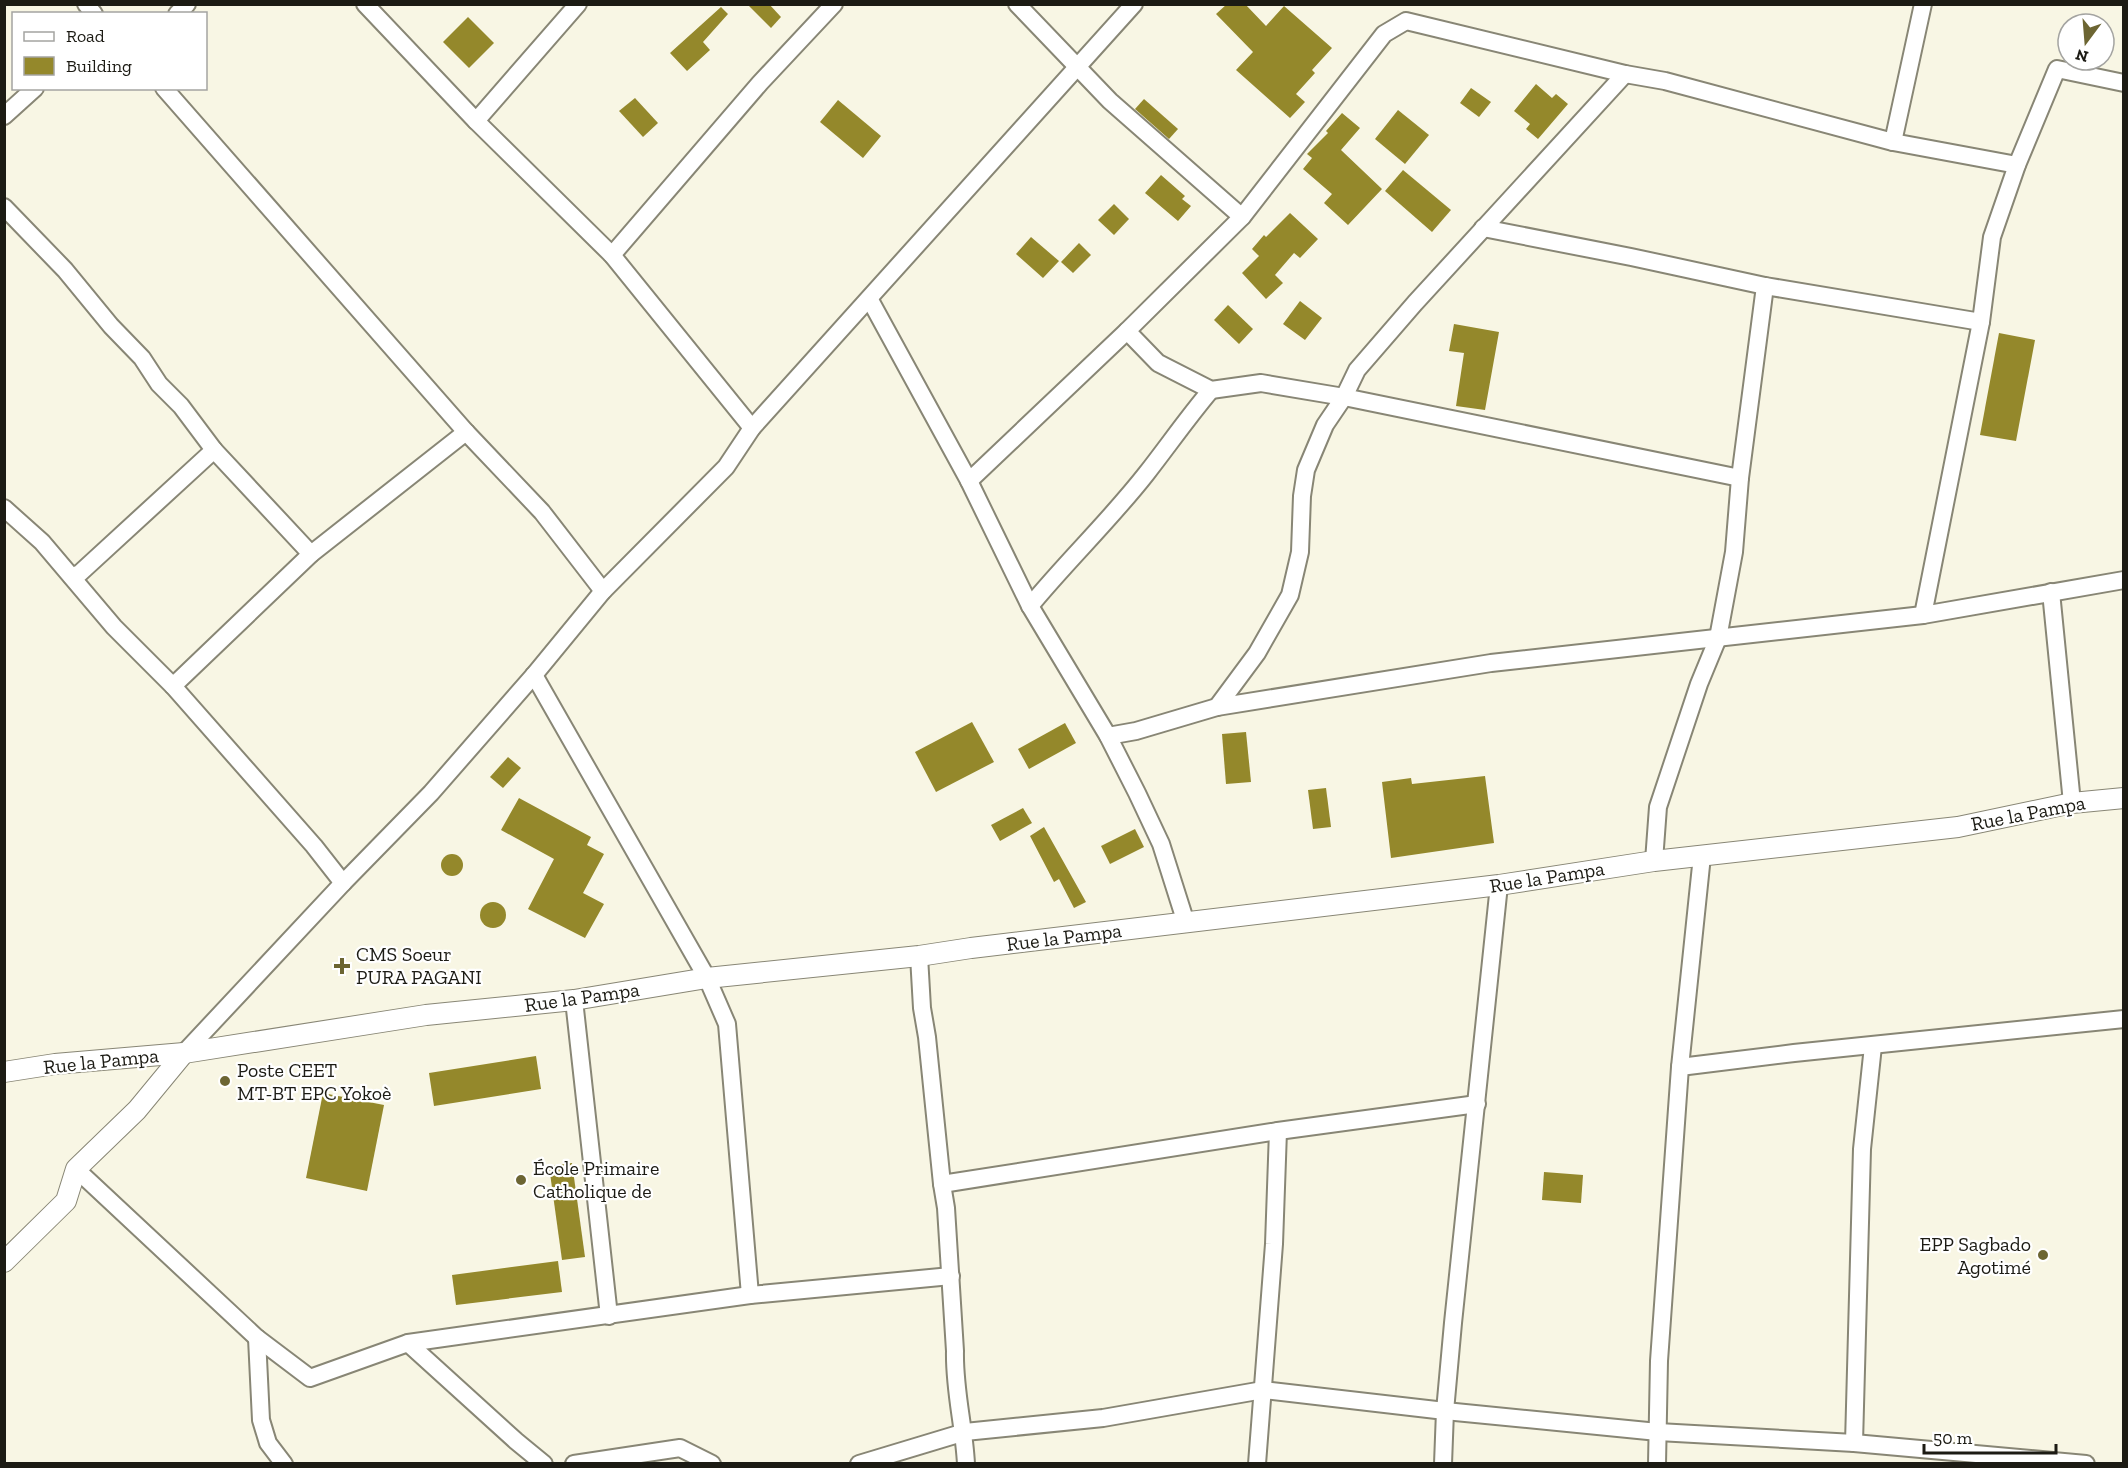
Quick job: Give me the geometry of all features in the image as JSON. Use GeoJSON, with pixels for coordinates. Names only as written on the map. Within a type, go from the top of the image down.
{"type":"FeatureCollection","features":[{"type":"Feature","properties":{"kind":"street"},"geometry":{"type":"LineString","coordinates":[[365,4],[477,122],[612,255],[752,428]]}},
{"type":"Feature","properties":{"kind":"street"},"geometry":{"type":"LineString","coordinates":[[477,122],[578,4]]}},
{"type":"Feature","properties":{"kind":"street"},"geometry":{"type":"LineString","coordinates":[[612,255],[760,83],[834,4]]}},
{"type":"Feature","properties":{"kind":"street"},"geometry":{"type":"LineString","coordinates":[[1017,4],[1110,101],[1242,217]]}},
{"type":"Feature","properties":{"kind":"street"},"geometry":{"type":"LineString","coordinates":[[4,1262],[66,1201],[76,1169],[137,1110],[184,1053],[343,883],[431,793],[534,675],[603,591],[726,467],[752,428],[870,300],[1134,4]]}},
{"type":"Feature","properties":{"kind":"street"},"geometry":{"type":"LineString","coordinates":[[1893,142],[1923,4]]}},
{"type":"Feature","properties":{"kind":"street"},"geometry":{"type":"LineString","coordinates":[[969,481],[1127,331],[1242,217],[1384,34],[1406,21],[1625,74],[1665,81],[1893,142],[2017,165]]}},
{"type":"Feature","properties":{"kind":"street"},"geometry":{"type":"LineString","coordinates":[[1923,615],[1981,322],[1992,237],[2017,165],[2057,69],[2124,83]]}},
{"type":"Feature","properties":{"kind":"street"},"geometry":{"type":"LineString","coordinates":[[1217,707],[1257,653],[1290,595],[1300,552],[1302,496],[1306,470],[1325,424],[1344,397],[1357,370],[1625,74]]}},
{"type":"Feature","properties":{"kind":"street"},"geometry":{"type":"LineString","coordinates":[[4,116],[32,90]]}},
{"type":"Feature","properties":{"kind":"street"},"geometry":{"type":"LineString","coordinates":[[166,90],[466,432],[542,512],[603,591]]}},
{"type":"Feature","properties":{"kind":"street"},"geometry":{"type":"LineString","coordinates":[[4,207],[65,270],[111,326],[142,358],[159,384],[181,406],[214,450],[311,554]]}},
{"type":"Feature","properties":{"kind":"street"},"geometry":{"type":"LineString","coordinates":[[1484,228],[1631,256],[1765,286],[1981,322]]}},
{"type":"Feature","properties":{"kind":"street"},"geometry":{"type":"LineString","coordinates":[[1654,861],[1658,807],[1699,684],[1718,638],[1734,552],[1740,478],[1765,286]]}},
{"type":"Feature","properties":{"kind":"street"},"geometry":{"type":"LineString","coordinates":[[870,300],[969,481],[1030,606],[1108,736],[1161,844],[1186,923]]}},
{"type":"Feature","properties":{"kind":"street"},"geometry":{"type":"LineString","coordinates":[[1127,331],[1158,363],[1211,390],[1261,384],[1344,397],[1740,478]]}},
{"type":"Feature","properties":{"kind":"street"},"geometry":{"type":"LineString","coordinates":[[1030,606],[1086,545],[1145,475],[1211,390]]}},
{"type":"Feature","properties":{"kind":"street"},"geometry":{"type":"LineString","coordinates":[[173,686],[311,554],[466,432]]}},
{"type":"Feature","properties":{"kind":"street"},"geometry":{"type":"LineString","coordinates":[[72,577],[80,573],[214,450]]}},
{"type":"Feature","properties":{"kind":"street"},"geometry":{"type":"LineString","coordinates":[[4,508],[42,542],[114,627],[173,686],[314,846],[343,883]]}},
{"type":"Feature","properties":{"kind":"street"},"geometry":{"type":"LineString","coordinates":[[1108,736],[1217,707],[1491,663],[1923,615],[2124,580]]}},
{"type":"Feature","properties":{"kind":"street"},"geometry":{"type":"LineString","coordinates":[[2051,592],[2072,803]]}},
{"type":"Feature","properties":{"kind":"street"},"geometry":{"type":"LineString","coordinates":[[534,675],[707,978],[727,1024],[750,1295]]}},
{"type":"Feature","properties":{"kind":"street","name":"Rue la Pampa"},"geometry":{"type":"LineString","coordinates":[[4,1072],[184,1053],[426,1015],[574,1000],[707,978],[919,956],[1499,885],[1654,861],[1958,827],[2072,803],[2124,798]]}},
{"type":"Feature","properties":{"kind":"street"},"geometry":{"type":"LineString","coordinates":[[1657,1464],[1659,1361],[1680,1067],[1702,856]]}},
{"type":"Feature","properties":{"kind":"street"},"geometry":{"type":"LineString","coordinates":[[1443,1464],[1445,1411],[1499,885]]}},
{"type":"Feature","properties":{"kind":"street"},"geometry":{"type":"LineString","coordinates":[[919,956],[918,978],[946,1208],[956,1351],[954,1374],[964,1432],[966,1464]]}},
{"type":"Feature","properties":{"kind":"street"},"geometry":{"type":"LineString","coordinates":[[574,1000],[609,1316]]}},
{"type":"Feature","properties":{"kind":"street"},"geometry":{"type":"LineString","coordinates":[[1680,1067],[2124,1019]]}},
{"type":"Feature","properties":{"kind":"street"},"geometry":{"type":"LineString","coordinates":[[1854,1443],[1862,1149],[1873,1046]]}},
{"type":"Feature","properties":{"kind":"street"},"geometry":{"type":"LineString","coordinates":[[942,1184],[1278,1131],[1477,1104]]}},
{"type":"Feature","properties":{"kind":"street"},"geometry":{"type":"LineString","coordinates":[[1257,1464],[1276,1212],[1278,1131]]}},
{"type":"Feature","properties":{"kind":"street"},"geometry":{"type":"LineString","coordinates":[[76,1169],[257,1338],[310,1378],[408,1343],[750,1295],[951,1276]]}},
{"type":"Feature","properties":{"kind":"street"},"geometry":{"type":"LineString","coordinates":[[257,1338],[261,1420],[268,1443],[284,1464]]}},
{"type":"Feature","properties":{"kind":"street"},"geometry":{"type":"LineString","coordinates":[[408,1343],[544,1464]]}},
{"type":"Feature","properties":{"kind":"street"},"geometry":{"type":"LineString","coordinates":[[859,1464],[964,1432],[1103,1418],[1263,1390],[1658,1432],[1854,1443],[2086,1464]]}},
{"type":"Feature","properties":{"kind":"street"},"geometry":{"type":"LineString","coordinates":[[574,1464],[680,1448],[712,1464]]}},
{"type":"Feature","properties":{"kind":"building"},"geometry":{"type":"Polygon","coordinates":[[[747,4],[769,4],[781,17],[771,28],[747,4]]]}},
{"type":"Feature","properties":{"kind":"building"},"geometry":{"type":"Polygon","coordinates":[[[1227,4],[1245,4],[1266,26],[1284,6],[1332,48],[1312,70],[1315,73],[1296,94],[1305,102],[1290,118],[1236,70],[1253,52],[1216,14],[1227,4]]]}},
{"type":"Feature","properties":{"kind":"building"},"geometry":{"type":"Polygon","coordinates":[[[721,7],[728,14],[703,42],[710,50],[687,71],[670,53],[721,7]]]}},
{"type":"Feature","properties":{"kind":"building"},"geometry":{"type":"Polygon","coordinates":[[[468,17],[494,43],[469,68],[443,42],[468,17]]]}},
{"type":"Feature","properties":{"kind":"building"},"geometry":{"type":"Polygon","coordinates":[[[1536,84],[1552,98],[1556,94],[1568,104],[1538,139],[1526,129],[1530,124],[1514,111],[1536,84]]]}},
{"type":"Feature","properties":{"kind":"building"},"geometry":{"type":"Polygon","coordinates":[[[1471,88],[1491,102],[1479,117],[1460,103],[1471,88]]]}},
{"type":"Feature","properties":{"kind":"building"},"geometry":{"type":"Polygon","coordinates":[[[635,98],[658,123],[643,137],[619,111],[635,98]]]}},
{"type":"Feature","properties":{"kind":"building"},"geometry":{"type":"Polygon","coordinates":[[[1144,99],[1178,129],[1169,139],[1135,109],[1144,99]]]}},
{"type":"Feature","properties":{"kind":"building"},"geometry":{"type":"Polygon","coordinates":[[[838,100],[881,136],[863,158],[820,122],[838,100]]]}},
{"type":"Feature","properties":{"kind":"building"},"geometry":{"type":"Polygon","coordinates":[[[1398,110],[1429,135],[1405,164],[1375,139],[1398,110]]]}},
{"type":"Feature","properties":{"kind":"building"},"geometry":{"type":"Polygon","coordinates":[[[1342,113],[1360,128],[1341,150],[1382,189],[1348,225],[1324,203],[1332,194],[1303,169],[1312,158],[1307,154],[1328,133],[1326,131],[1342,113]]]}},
{"type":"Feature","properties":{"kind":"building"},"geometry":{"type":"Polygon","coordinates":[[[1403,170],[1451,210],[1432,232],[1385,191],[1403,170]]]}},
{"type":"Feature","properties":{"kind":"building"},"geometry":{"type":"Polygon","coordinates":[[[1161,175],[1185,196],[1182,199],[1191,206],[1178,221],[1145,193],[1161,175]]]}},
{"type":"Feature","properties":{"kind":"building"},"geometry":{"type":"Polygon","coordinates":[[[1114,204],[1129,219],[1114,235],[1098,220],[1114,204]]]}},
{"type":"Feature","properties":{"kind":"building"},"geometry":{"type":"Polygon","coordinates":[[[1290,213],[1318,239],[1300,258],[1294,253],[1275,275],[1283,283],[1266,299],[1242,273],[1259,256],[1252,249],[1264,235],[1266,237],[1290,213]]]}},
{"type":"Feature","properties":{"kind":"building"},"geometry":{"type":"Polygon","coordinates":[[[1031,237],[1059,261],[1043,278],[1016,254],[1031,237]]]}},
{"type":"Feature","properties":{"kind":"building"},"geometry":{"type":"Polygon","coordinates":[[[1079,243],[1091,255],[1073,273],[1061,262],[1079,243]]]}},
{"type":"Feature","properties":{"kind":"building"},"geometry":{"type":"Polygon","coordinates":[[[1300,301],[1322,318],[1305,340],[1283,324],[1300,301]]]}},
{"type":"Feature","properties":{"kind":"building"},"geometry":{"type":"Polygon","coordinates":[[[1228,305],[1253,329],[1239,344],[1214,320],[1228,305]]]}},
{"type":"Feature","properties":{"kind":"building"},"geometry":{"type":"Polygon","coordinates":[[[1454,324],[1499,332],[1485,410],[1456,406],[1464,353],[1449,351],[1454,324]]]}},
{"type":"Feature","properties":{"kind":"building"},"geometry":{"type":"Polygon","coordinates":[[[1999,333],[2035,340],[2016,441],[1980,435],[1999,333]]]}},
{"type":"Feature","properties":{"kind":"building"},"geometry":{"type":"Polygon","coordinates":[[[972,722],[994,762],[936,792],[915,752],[972,722]]]}},
{"type":"Feature","properties":{"kind":"building"},"geometry":{"type":"Polygon","coordinates":[[[1065,723],[1076,743],[1029,769],[1018,749],[1065,723]]]}},
{"type":"Feature","properties":{"kind":"building"},"geometry":{"type":"Polygon","coordinates":[[[1246,732],[1251,782],[1226,784],[1222,734],[1246,732]]]}},
{"type":"Feature","properties":{"kind":"building"},"geometry":{"type":"Polygon","coordinates":[[[508,757],[521,768],[503,788],[490,777],[508,757]]]}},
{"type":"Feature","properties":{"kind":"building"},"geometry":{"type":"Polygon","coordinates":[[[1485,776],[1494,843],[1391,858],[1382,782],[1411,778],[1412,784],[1485,776]]]}},
{"type":"Feature","properties":{"kind":"building"},"geometry":{"type":"Polygon","coordinates":[[[1326,788],[1331,827],[1313,829],[1308,790],[1326,788]]]}},
{"type":"Feature","properties":{"kind":"building"},"geometry":{"type":"Polygon","coordinates":[[[519,798],[591,837],[587,845],[604,854],[583,893],[604,904],[585,938],[528,909],[554,859],[501,830],[519,798]]]}},
{"type":"Feature","properties":{"kind":"building"},"geometry":{"type":"Polygon","coordinates":[[[1023,808],[1032,823],[1000,841],[991,825],[1023,808]]]}},
{"type":"Feature","properties":{"kind":"building"},"geometry":{"type":"Polygon","coordinates":[[[1044,827],[1086,902],[1074,908],[1059,879],[1054,882],[1030,836],[1044,827]]]}},
{"type":"Feature","properties":{"kind":"building"},"geometry":{"type":"Polygon","coordinates":[[[1135,829],[1144,847],[1110,864],[1101,846],[1135,829]]]}},
{"type":"Feature","properties":{"kind":"building"},"geometry":{"type":"Polygon","coordinates":[[[452,854],[462,861],[463,865],[456,875],[452,876],[442,869],[441,865],[448,855],[452,854]]]}},
{"type":"Feature","properties":{"kind":"building"},"geometry":{"type":"Polygon","coordinates":[[[493,902],[502,906],[506,915],[502,924],[493,928],[484,924],[480,915],[484,906],[493,902]]]}},
{"type":"Feature","properties":{"kind":"building"},"geometry":{"type":"Polygon","coordinates":[[[536,1056],[541,1089],[434,1106],[429,1073],[536,1056]]]}},
{"type":"Feature","properties":{"kind":"building"},"geometry":{"type":"Polygon","coordinates":[[[323,1093],[384,1105],[367,1191],[306,1178],[323,1093]]]}},
{"type":"Feature","properties":{"kind":"building"},"geometry":{"type":"Polygon","coordinates":[[[572,1163],[585,1257],[562,1260],[549,1166],[572,1163]]]}},
{"type":"Feature","properties":{"kind":"building"},"geometry":{"type":"Polygon","coordinates":[[[1544,1172],[1583,1175],[1581,1203],[1542,1200],[1544,1172]]]}},
{"type":"Feature","properties":{"kind":"building"},"geometry":{"type":"Polygon","coordinates":[[[558,1261],[562,1292],[456,1305],[452,1275],[558,1261]]]}},
{"type":"Feature","properties":{"kind":"place","name":"CMS Soeur PURA PAGANI"},"geometry":{"type":"Point","coordinates":[342,966]}},
{"type":"Feature","properties":{"kind":"place","name":"Poste CEET MT-BT EPC Yokoè"},"geometry":{"type":"Point","coordinates":[225,1081]}},
{"type":"Feature","properties":{"kind":"place","name":"École Primaire Catholique de"},"geometry":{"type":"Point","coordinates":[521,1180]}},
{"type":"Feature","properties":{"kind":"place","name":"EPP Sagbado Agotimé"},"geometry":{"type":"Point","coordinates":[2043,1255]}}]}
